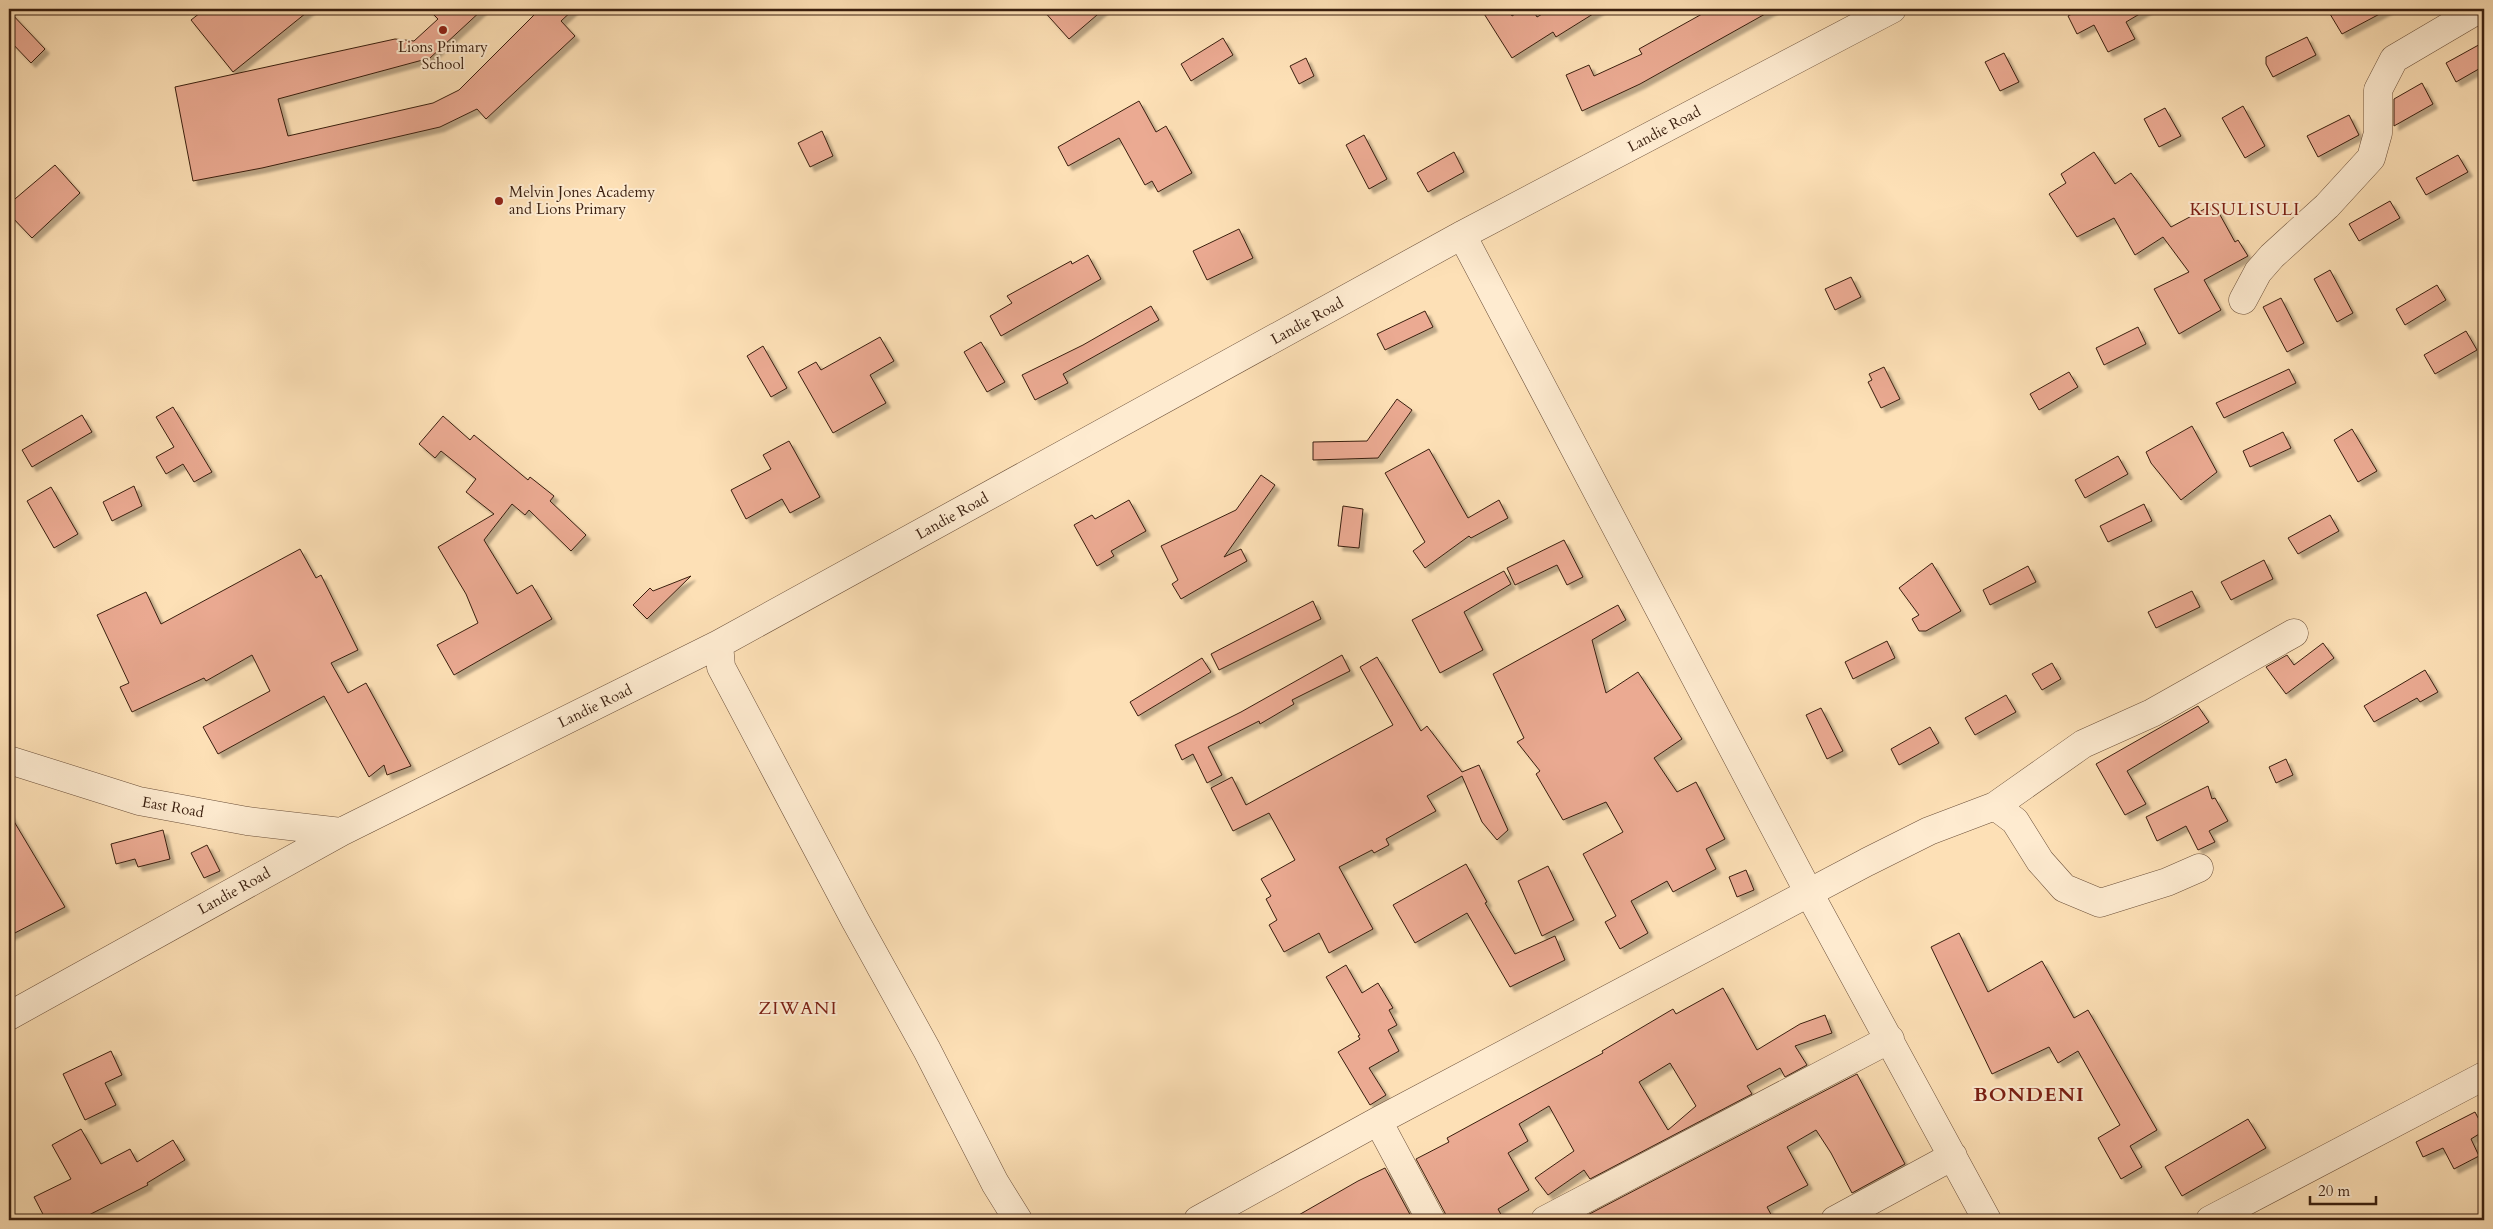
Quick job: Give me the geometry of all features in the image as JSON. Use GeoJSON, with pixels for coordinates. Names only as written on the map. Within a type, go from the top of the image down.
{"type":"FeatureCollection","features":[{"type":"Feature","properties":{"kind":"street","name":"Landie Road"},"geometry":{"type":"LineString","coordinates":[[9,1016],[341,832],[719,644],[1462,235],[1892,9]]}},
{"type":"Feature","properties":{"kind":"street"},"geometry":{"type":"LineString","coordinates":[[2244,300],[2258,272],[2272,256],[2327,206],[2371,158],[2378,133],[2378,90],[2394,59],[2479,9]]}},
{"type":"Feature","properties":{"kind":"street"},"geometry":{"type":"LineString","coordinates":[[1462,235],[1809,893],[1988,1220]]}},
{"type":"Feature","properties":{"kind":"street"},"geometry":{"type":"LineString","coordinates":[[1198,1220],[1378,1121],[1809,893],[1929,832],[1995,806],[2083,744],[2152,713],[2294,633]]}},
{"type":"Feature","properties":{"kind":"street"},"geometry":{"type":"LineString","coordinates":[[719,644],[721,666],[855,920],[927,1050],[995,1183],[1018,1220]]}},
{"type":"Feature","properties":{"kind":"street","name":"East Road"},"geometry":{"type":"LineString","coordinates":[[9,760],[139,802],[247,820],[341,832]]}},
{"type":"Feature","properties":{"kind":"street"},"geometry":{"type":"LineString","coordinates":[[1995,806],[2015,821],[2040,861],[2064,888],[2100,903],[2167,882],[2199,868]]}},
{"type":"Feature","properties":{"kind":"street"},"geometry":{"type":"LineString","coordinates":[[1545,1220],[1890,1039]]}},
{"type":"Feature","properties":{"kind":"street"},"geometry":{"type":"LineString","coordinates":[[2210,1220],[2484,1076]]}},
{"type":"Feature","properties":{"kind":"street"},"geometry":{"type":"LineString","coordinates":[[1378,1121],[1431,1220]]}},
{"type":"Feature","properties":{"kind":"street"},"geometry":{"type":"LineString","coordinates":[[1835,1220],[1953,1156]]}},
{"type":"Feature","properties":{"kind":"building"},"geometry":{"type":"Polygon","coordinates":[[[205,9],[311,9],[233,72],[191,20],[205,9]]]}},
{"type":"Feature","properties":{"kind":"building"},"geometry":{"type":"Polygon","coordinates":[[[428,9],[483,9],[430,58],[278,99],[288,136],[433,103],[459,90],[540,9],[574,9],[561,21],[575,36],[486,119],[477,109],[440,127],[262,168],[193,181],[175,87],[395,39],[414,41],[438,19],[428,9]]]}},
{"type":"Feature","properties":{"kind":"building"},"geometry":{"type":"Polygon","coordinates":[[[1042,9],[1104,9],[1069,39],[1042,9]]]}},
{"type":"Feature","properties":{"kind":"building"},"geometry":{"type":"Polygon","coordinates":[[[1481,9],[1508,9],[1512,16],[1523,9],[1532,9],[1537,17],[1551,9],[1601,9],[1556,37],[1553,32],[1512,58],[1481,9]]]}},
{"type":"Feature","properties":{"kind":"building"},"geometry":{"type":"Polygon","coordinates":[[[1711,9],[1774,9],[1640,84],[1582,111],[1566,75],[1589,65],[1594,76],[1642,54],[1639,49],[1711,9]]]}},
{"type":"Feature","properties":{"kind":"building"},"geometry":{"type":"Polygon","coordinates":[[[2081,9],[2148,9],[2126,22],[2135,39],[2108,52],[2094,25],[2077,34],[2068,16],[2081,9]]]}},
{"type":"Feature","properties":{"kind":"building"},"geometry":{"type":"Polygon","coordinates":[[[2327,9],[2389,9],[2342,34],[2327,9]]]}},
{"type":"Feature","properties":{"kind":"building"},"geometry":{"type":"Polygon","coordinates":[[[9,11],[45,49],[31,63],[9,40],[9,11]]]}},
{"type":"Feature","properties":{"kind":"building"},"geometry":{"type":"Polygon","coordinates":[[[2307,37],[2316,55],[2273,77],[2266,64],[2266,57],[2307,37]]]}},
{"type":"Feature","properties":{"kind":"building"},"geometry":{"type":"Polygon","coordinates":[[[1223,38],[1233,55],[1191,81],[1181,64],[1223,38]]]}},
{"type":"Feature","properties":{"kind":"building"},"geometry":{"type":"Polygon","coordinates":[[[2484,42],[2484,66],[2456,82],[2446,63],[2484,42]]]}},
{"type":"Feature","properties":{"kind":"building"},"geometry":{"type":"Polygon","coordinates":[[[2004,53],[2019,82],[2000,91],[1985,62],[2004,53]]]}},
{"type":"Feature","properties":{"kind":"building"},"geometry":{"type":"Polygon","coordinates":[[[1306,58],[1314,76],[1299,84],[1290,66],[1306,58]]]}},
{"type":"Feature","properties":{"kind":"building"},"geometry":{"type":"Polygon","coordinates":[[[2422,83],[2433,104],[2394,126],[2394,99],[2422,83]]]}},
{"type":"Feature","properties":{"kind":"building"},"geometry":{"type":"Polygon","coordinates":[[[1139,101],[1156,132],[1166,126],[1192,173],[1158,192],[1152,181],[1145,185],[1119,138],[1068,166],[1058,147],[1139,101]]]}},
{"type":"Feature","properties":{"kind":"building"},"geometry":{"type":"Polygon","coordinates":[[[2243,106],[2265,146],[2245,158],[2222,118],[2243,106]]]}},
{"type":"Feature","properties":{"kind":"building"},"geometry":{"type":"Polygon","coordinates":[[[2165,108],[2181,136],[2159,147],[2144,119],[2165,108]]]}},
{"type":"Feature","properties":{"kind":"building"},"geometry":{"type":"Polygon","coordinates":[[[2349,115],[2359,135],[2318,157],[2307,136],[2349,115]]]}},
{"type":"Feature","properties":{"kind":"building"},"geometry":{"type":"Polygon","coordinates":[[[822,131],[833,156],[810,167],[798,143],[822,131]]]}},
{"type":"Feature","properties":{"kind":"building"},"geometry":{"type":"Polygon","coordinates":[[[1364,135],[1387,179],[1369,189],[1346,145],[1364,135]]]}},
{"type":"Feature","properties":{"kind":"building"},"geometry":{"type":"Polygon","coordinates":[[[1454,152],[1464,172],[1428,192],[1417,173],[1454,152]]]}},
{"type":"Feature","properties":{"kind":"building"},"geometry":{"type":"Polygon","coordinates":[[[2094,152],[2115,184],[2131,173],[2171,227],[2214,204],[2235,242],[2238,240],[2248,256],[2204,280],[2221,310],[2179,334],[2154,289],[2189,272],[2163,237],[2135,255],[2114,218],[2077,237],[2049,194],[2066,183],[2061,174],[2094,152]]]}},
{"type":"Feature","properties":{"kind":"building"},"geometry":{"type":"Polygon","coordinates":[[[2458,155],[2468,172],[2426,195],[2416,178],[2458,155]]]}},
{"type":"Feature","properties":{"kind":"building"},"geometry":{"type":"Polygon","coordinates":[[[55,165],[80,193],[32,238],[9,214],[9,204],[55,165]]]}},
{"type":"Feature","properties":{"kind":"building"},"geometry":{"type":"Polygon","coordinates":[[[2390,201],[2400,218],[2359,241],[2349,224],[2390,201]]]}},
{"type":"Feature","properties":{"kind":"building"},"geometry":{"type":"Polygon","coordinates":[[[1239,229],[1253,258],[1207,280],[1193,251],[1239,229]]]}},
{"type":"Feature","properties":{"kind":"building"},"geometry":{"type":"Polygon","coordinates":[[[1088,255],[1101,279],[1001,336],[990,316],[1012,303],[1007,296],[1071,261],[1072,264],[1088,255]]]}},
{"type":"Feature","properties":{"kind":"building"},"geometry":{"type":"Polygon","coordinates":[[[2330,270],[2353,313],[2337,322],[2314,279],[2330,270]]]}},
{"type":"Feature","properties":{"kind":"building"},"geometry":{"type":"Polygon","coordinates":[[[1851,277],[1861,297],[1835,310],[1825,289],[1851,277]]]}},
{"type":"Feature","properties":{"kind":"building"},"geometry":{"type":"Polygon","coordinates":[[[2437,285],[2446,300],[2405,325],[2396,309],[2437,285]]]}},
{"type":"Feature","properties":{"kind":"building"},"geometry":{"type":"Polygon","coordinates":[[[2281,298],[2304,343],[2287,352],[2263,307],[2281,298]]]}},
{"type":"Feature","properties":{"kind":"building"},"geometry":{"type":"Polygon","coordinates":[[[1151,306],[1159,320],[1063,374],[1068,383],[1035,400],[1022,375],[1083,345],[1151,306]]]}},
{"type":"Feature","properties":{"kind":"building"},"geometry":{"type":"Polygon","coordinates":[[[1425,311],[1433,327],[1385,350],[1377,334],[1425,311]]]}},
{"type":"Feature","properties":{"kind":"building"},"geometry":{"type":"Polygon","coordinates":[[[2138,327],[2146,344],[2104,365],[2096,348],[2138,327]]]}},
{"type":"Feature","properties":{"kind":"building"},"geometry":{"type":"Polygon","coordinates":[[[2466,331],[2477,350],[2435,374],[2424,355],[2466,331]]]}},
{"type":"Feature","properties":{"kind":"building"},"geometry":{"type":"Polygon","coordinates":[[[880,337],[894,361],[870,375],[886,403],[833,433],[798,372],[816,362],[821,370],[880,337]]]}},
{"type":"Feature","properties":{"kind":"building"},"geometry":{"type":"Polygon","coordinates":[[[981,342],[1005,382],[987,392],[964,352],[981,342]]]}},
{"type":"Feature","properties":{"kind":"building"},"geometry":{"type":"Polygon","coordinates":[[[763,346],[787,388],[771,397],[747,356],[763,346]]]}},
{"type":"Feature","properties":{"kind":"building"},"geometry":{"type":"Polygon","coordinates":[[[1884,367],[1900,399],[1881,408],[1868,382],[1872,380],[1869,374],[1884,367]]]}},
{"type":"Feature","properties":{"kind":"building"},"geometry":{"type":"Polygon","coordinates":[[[2289,369],[2296,383],[2224,418],[2216,403],[2289,369]]]}},
{"type":"Feature","properties":{"kind":"building"},"geometry":{"type":"Polygon","coordinates":[[[2069,372],[2078,387],[2039,410],[2030,394],[2069,372]]]}},
{"type":"Feature","properties":{"kind":"building"},"geometry":{"type":"Polygon","coordinates":[[[1397,399],[1412,410],[1378,458],[1313,460],[1313,442],[1367,441],[1397,399]]]}},
{"type":"Feature","properties":{"kind":"building"},"geometry":{"type":"Polygon","coordinates":[[[173,407],[212,472],[194,482],[183,464],[166,474],[156,457],[174,447],[156,417],[173,407]]]}},
{"type":"Feature","properties":{"kind":"building"},"geometry":{"type":"Polygon","coordinates":[[[82,415],[92,432],[32,467],[22,450],[82,415]]]}},
{"type":"Feature","properties":{"kind":"building"},"geometry":{"type":"Polygon","coordinates":[[[443,416],[470,440],[474,435],[528,480],[530,477],[554,496],[550,501],[586,535],[571,551],[529,510],[525,515],[512,504],[484,540],[517,594],[532,585],[552,619],[454,675],[437,645],[478,623],[466,594],[438,547],[494,514],[466,492],[476,479],[441,451],[435,458],[419,444],[443,416]]]}},
{"type":"Feature","properties":{"kind":"building"},"geometry":{"type":"Polygon","coordinates":[[[2192,426],[2217,472],[2181,500],[2151,463],[2146,452],[2192,426]]]}},
{"type":"Feature","properties":{"kind":"building"},"geometry":{"type":"Polygon","coordinates":[[[2352,429],[2377,471],[2358,482],[2334,440],[2352,429]]]}},
{"type":"Feature","properties":{"kind":"building"},"geometry":{"type":"Polygon","coordinates":[[[2283,432],[2291,448],[2250,467],[2243,451],[2283,432]]]}},
{"type":"Feature","properties":{"kind":"building"},"geometry":{"type":"Polygon","coordinates":[[[789,441],[820,497],[790,513],[782,499],[746,519],[731,490],[771,469],[763,455],[789,441]]]}},
{"type":"Feature","properties":{"kind":"building"},"geometry":{"type":"Polygon","coordinates":[[[1429,449],[1468,518],[1499,500],[1508,518],[1471,538],[1469,536],[1425,568],[1413,551],[1425,542],[1385,473],[1429,449]]]}},
{"type":"Feature","properties":{"kind":"building"},"geometry":{"type":"Polygon","coordinates":[[[2118,456],[2128,474],[2085,498],[2075,480],[2118,456]]]}},
{"type":"Feature","properties":{"kind":"building"},"geometry":{"type":"Polygon","coordinates":[[[1261,475],[1275,485],[1224,557],[1241,549],[1247,561],[1181,599],[1172,584],[1178,580],[1161,546],[1236,510],[1261,475]]]}},
{"type":"Feature","properties":{"kind":"building"},"geometry":{"type":"Polygon","coordinates":[[[134,486],[142,506],[112,521],[103,502],[134,486]]]}},
{"type":"Feature","properties":{"kind":"building"},"geometry":{"type":"Polygon","coordinates":[[[51,487],[78,534],[54,548],[27,501],[51,487]]]}},
{"type":"Feature","properties":{"kind":"building"},"geometry":{"type":"Polygon","coordinates":[[[1129,500],[1146,531],[1111,551],[1114,556],[1097,566],[1074,525],[1092,515],[1095,519],[1129,500]]]}},
{"type":"Feature","properties":{"kind":"building"},"geometry":{"type":"Polygon","coordinates":[[[2144,504],[2152,521],[2108,542],[2100,526],[2144,504]]]}},
{"type":"Feature","properties":{"kind":"building"},"geometry":{"type":"Polygon","coordinates":[[[1343,506],[1363,509],[1359,548],[1338,546],[1343,506]]]}},
{"type":"Feature","properties":{"kind":"building"},"geometry":{"type":"Polygon","coordinates":[[[2330,515],[2339,531],[2298,554],[2288,538],[2330,515]]]}},
{"type":"Feature","properties":{"kind":"building"},"geometry":{"type":"Polygon","coordinates":[[[1564,540],[1583,577],[1567,585],[1557,565],[1515,585],[1507,568],[1564,540]]]}},
{"type":"Feature","properties":{"kind":"building"},"geometry":{"type":"Polygon","coordinates":[[[300,549],[316,578],[321,575],[358,650],[331,663],[348,693],[366,683],[411,766],[387,775],[384,765],[369,777],[324,696],[218,754],[203,727],[270,691],[252,655],[206,681],[204,678],[132,712],[120,687],[129,683],[97,615],[146,592],[161,624],[300,549]]]}},
{"type":"Feature","properties":{"kind":"building"},"geometry":{"type":"Polygon","coordinates":[[[2264,560],[2273,579],[2231,600],[2221,582],[2264,560]]]}},
{"type":"Feature","properties":{"kind":"building"},"geometry":{"type":"Polygon","coordinates":[[[1932,563],[1961,611],[1926,631],[1919,631],[1912,619],[1919,615],[1899,588],[1932,563]]]}},
{"type":"Feature","properties":{"kind":"building"},"geometry":{"type":"Polygon","coordinates":[[[2028,566],[2036,582],[1990,605],[1983,590],[2028,566]]]}},
{"type":"Feature","properties":{"kind":"building"},"geometry":{"type":"Polygon","coordinates":[[[1504,571],[1511,584],[1464,612],[1483,650],[1440,673],[1412,620],[1504,571]]]}},
{"type":"Feature","properties":{"kind":"building"},"geometry":{"type":"Polygon","coordinates":[[[691,576],[647,619],[633,605],[650,588],[653,591],[691,576]]]}},
{"type":"Feature","properties":{"kind":"building"},"geometry":{"type":"Polygon","coordinates":[[[2192,591],[2200,607],[2156,628],[2148,612],[2192,591]]]}},
{"type":"Feature","properties":{"kind":"building"},"geometry":{"type":"Polygon","coordinates":[[[1313,601],[1321,619],[1219,670],[1211,654],[1313,601]]]}},
{"type":"Feature","properties":{"kind":"building"},"geometry":{"type":"Polygon","coordinates":[[[1618,605],[1626,620],[1592,640],[1606,693],[1638,672],[1682,739],[1654,758],[1677,792],[1696,782],[1725,839],[1706,849],[1716,869],[1673,892],[1667,881],[1631,901],[1648,933],[1620,949],[1605,922],[1616,916],[1583,854],[1623,832],[1606,802],[1563,820],[1536,774],[1540,771],[1517,742],[1524,738],[1493,674],[1618,605]]]}},
{"type":"Feature","properties":{"kind":"building"},"geometry":{"type":"Polygon","coordinates":[[[1887,641],[1895,658],[1853,679],[1845,662],[1887,641]]]}},
{"type":"Feature","properties":{"kind":"building"},"geometry":{"type":"Polygon","coordinates":[[[2323,643],[2334,658],[2286,694],[2266,667],[2287,655],[2294,665],[2323,643]]]}},
{"type":"Feature","properties":{"kind":"building"},"geometry":{"type":"Polygon","coordinates":[[[1342,655],[1350,671],[1292,700],[1294,704],[1260,724],[1259,721],[1208,747],[1222,775],[1207,783],[1193,754],[1182,760],[1175,745],[1241,712],[1342,655]]]}},
{"type":"Feature","properties":{"kind":"building"},"geometry":{"type":"Polygon","coordinates":[[[1377,657],[1421,731],[1427,726],[1462,772],[1479,765],[1508,830],[1497,840],[1482,822],[1462,776],[1427,796],[1436,811],[1386,839],[1389,845],[1374,853],[1372,850],[1339,867],[1373,929],[1329,953],[1319,933],[1284,952],[1269,925],[1277,920],[1266,899],[1271,896],[1261,879],[1295,860],[1269,813],[1233,831],[1211,788],[1232,777],[1246,805],[1393,725],[1360,667],[1377,657]]]}},
{"type":"Feature","properties":{"kind":"building"},"geometry":{"type":"Polygon","coordinates":[[[1202,658],[1211,672],[1138,716],[1130,702],[1202,658]]]}},
{"type":"Feature","properties":{"kind":"building"},"geometry":{"type":"Polygon","coordinates":[[[2052,663],[2061,679],[2042,690],[2032,674],[2052,663]]]}},
{"type":"Feature","properties":{"kind":"building"},"geometry":{"type":"Polygon","coordinates":[[[2425,670],[2438,692],[2420,702],[2417,698],[2374,722],[2364,706],[2425,670]]]}},
{"type":"Feature","properties":{"kind":"building"},"geometry":{"type":"Polygon","coordinates":[[[2006,695],[2016,712],[1975,735],[1965,718],[2006,695]]]}},
{"type":"Feature","properties":{"kind":"building"},"geometry":{"type":"Polygon","coordinates":[[[2198,706],[2209,722],[2127,771],[2146,804],[2125,815],[2096,764],[2198,706]]]}},
{"type":"Feature","properties":{"kind":"building"},"geometry":{"type":"Polygon","coordinates":[[[1821,708],[1843,751],[1827,759],[1806,715],[1821,708]]]}},
{"type":"Feature","properties":{"kind":"building"},"geometry":{"type":"Polygon","coordinates":[[[1930,727],[1939,743],[1899,765],[1891,749],[1930,727]]]}},
{"type":"Feature","properties":{"kind":"building"},"geometry":{"type":"Polygon","coordinates":[[[2286,759],[2293,775],[2276,783],[2269,767],[2286,759]]]}},
{"type":"Feature","properties":{"kind":"building"},"geometry":{"type":"Polygon","coordinates":[[[2208,786],[2212,799],[2215,798],[2228,821],[2209,831],[2215,842],[2198,850],[2186,826],[2157,841],[2146,817],[2208,786]]]}},
{"type":"Feature","properties":{"kind":"building"},"geometry":{"type":"Polygon","coordinates":[[[9,813],[65,907],[9,936],[9,813]]]}},
{"type":"Feature","properties":{"kind":"building"},"geometry":{"type":"Polygon","coordinates":[[[163,830],[170,859],[138,867],[135,859],[116,864],[111,844],[163,830]]]}},
{"type":"Feature","properties":{"kind":"building"},"geometry":{"type":"Polygon","coordinates":[[[207,845],[220,871],[204,878],[191,853],[207,845]]]}},
{"type":"Feature","properties":{"kind":"building"},"geometry":{"type":"Polygon","coordinates":[[[1466,864],[1487,902],[1485,903],[1515,954],[1555,936],[1565,960],[1510,987],[1467,913],[1415,943],[1393,905],[1466,864]]]}},
{"type":"Feature","properties":{"kind":"building"},"geometry":{"type":"Polygon","coordinates":[[[1548,866],[1574,920],[1542,936],[1518,881],[1548,866]]]}},
{"type":"Feature","properties":{"kind":"building"},"geometry":{"type":"Polygon","coordinates":[[[1746,870],[1754,890],[1737,897],[1729,877],[1746,870]]]}},
{"type":"Feature","properties":{"kind":"building"},"geometry":{"type":"Polygon","coordinates":[[[1959,933],[1988,992],[2042,961],[2074,1018],[2088,1010],[2157,1130],[2130,1146],[2142,1167],[2121,1179],[2098,1138],[2120,1125],[2078,1051],[2058,1063],[2049,1047],[1992,1074],[1931,947],[1959,933]]]}},
{"type":"Feature","properties":{"kind":"building"},"geometry":{"type":"Polygon","coordinates":[[[1346,965],[1362,993],[1378,983],[1393,1008],[1389,1010],[1397,1025],[1388,1030],[1399,1051],[1369,1068],[1386,1095],[1370,1105],[1338,1052],[1360,1039],[1358,1036],[1360,1035],[1326,977],[1346,965]]]}},
{"type":"Feature","properties":{"kind":"building"},"geometry":{"type":"Polygon","coordinates":[[[1723,988],[1757,1050],[1800,1024],[1825,1015],[1832,1033],[1795,1046],[1807,1065],[1785,1077],[1780,1068],[1747,1086],[1752,1094],[1590,1179],[1584,1170],[1548,1195],[1535,1178],[1574,1151],[1549,1106],[1519,1124],[1528,1141],[1508,1153],[1529,1190],[1498,1209],[1504,1220],[1447,1220],[1416,1159],[1449,1142],[1447,1138],[1603,1053],[1602,1051],[1673,1009],[1676,1014],[1723,988]],[[1670,1063],[1639,1082],[1668,1130],[1696,1106],[1670,1063]]]}},
{"type":"Feature","properties":{"kind":"building"},"geometry":{"type":"Polygon","coordinates":[[[111,1051],[122,1075],[105,1083],[116,1105],[85,1120],[63,1074],[111,1051]]]}},
{"type":"Feature","properties":{"kind":"building"},"geometry":{"type":"Polygon","coordinates":[[[1857,1074],[1905,1164],[1852,1193],[1831,1153],[1816,1130],[1787,1147],[1808,1185],[1767,1207],[1774,1220],[1578,1220],[1857,1074]]]}},
{"type":"Feature","properties":{"kind":"building"},"geometry":{"type":"Polygon","coordinates":[[[2475,1112],[2484,1129],[2484,1131],[2471,1139],[2479,1156],[2454,1169],[2443,1148],[2423,1157],[2416,1142],[2475,1112]]]}},
{"type":"Feature","properties":{"kind":"building"},"geometry":{"type":"Polygon","coordinates":[[[2248,1119],[2266,1148],[2182,1196],[2165,1167],[2248,1119]]]}},
{"type":"Feature","properties":{"kind":"building"},"geometry":{"type":"Polygon","coordinates":[[[81,1129],[101,1164],[130,1149],[137,1162],[173,1140],[185,1160],[147,1183],[148,1185],[79,1220],[46,1220],[34,1197],[71,1179],[52,1145],[81,1129]]]}},
{"type":"Feature","properties":{"kind":"building"},"geometry":{"type":"Polygon","coordinates":[[[1385,1168],[1413,1220],[1290,1220],[1358,1181],[1385,1168]]]}},
{"type":"Feature","properties":{"kind":"place","name":"Lions Primary School"},"geometry":{"type":"Point","coordinates":[443,30]}},
{"type":"Feature","properties":{"kind":"place","name":"Melvin Jones Academy and Lions Primary"},"geometry":{"type":"Point","coordinates":[499,201]}},
{"type":"Feature","properties":{"kind":"district","name":"KISULISULI"},"geometry":{"type":"Point","coordinates":[2245,209]}},
{"type":"Feature","properties":{"kind":"district","name":"ZIWANI"},"geometry":{"type":"Point","coordinates":[798,1008]}},
{"type":"Feature","properties":{"kind":"district","name":"BONDENI"},"geometry":{"type":"Point","coordinates":[2029,1094]}}]}
